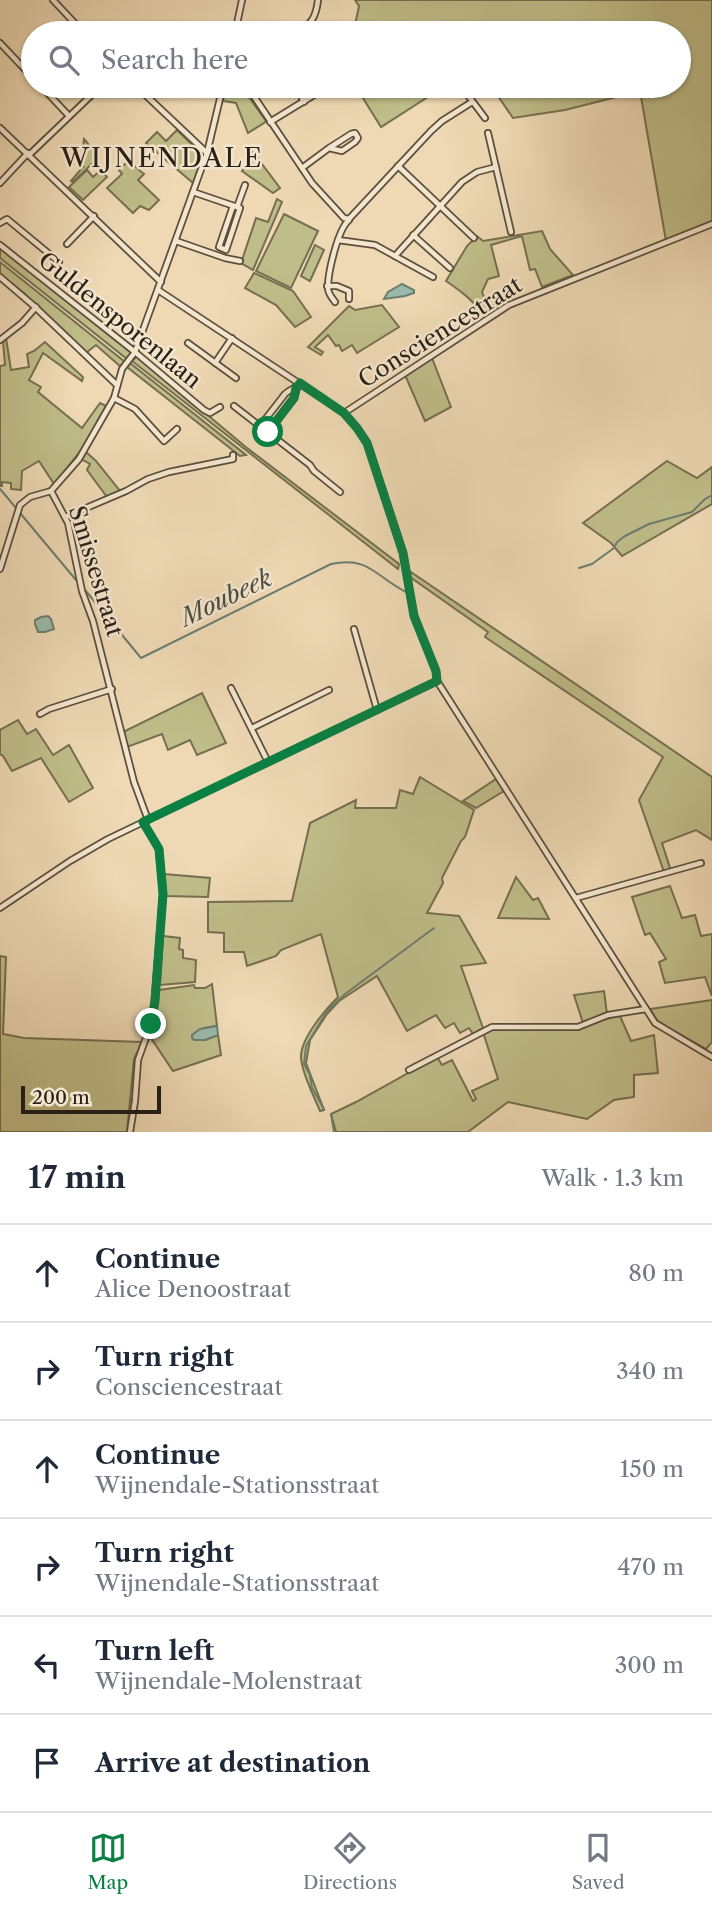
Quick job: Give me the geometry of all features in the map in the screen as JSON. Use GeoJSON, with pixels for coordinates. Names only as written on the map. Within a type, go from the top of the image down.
{"type":"FeatureCollection","features":[{"type":"Feature","properties":{"kind":"street"},"geometry":{"type":"LineString","coordinates":[[53,0],[73,21]]}},
{"type":"Feature","properties":{"kind":"street"},"geometry":{"type":"LineString","coordinates":[[238,21],[242,0]]}},
{"type":"Feature","properties":{"kind":"street"},"geometry":{"type":"LineString","coordinates":[[313,21],[318,0]]}},
{"type":"Feature","properties":{"kind":"street"},"geometry":{"type":"LineString","coordinates":[[0,43],[21,65]]}},
{"type":"Feature","properties":{"kind":"street"},"geometry":{"type":"LineString","coordinates":[[52,98],[69,116]]}},
{"type":"Feature","properties":{"kind":"street"},"geometry":{"type":"LineString","coordinates":[[0,183],[88,98]]}},
{"type":"Feature","properties":{"kind":"street"},"geometry":{"type":"LineString","coordinates":[[149,98],[207,153]]}},
{"type":"Feature","properties":{"kind":"street","name":"Smissestraat"},"geometry":{"type":"LineString","coordinates":[[130,1132],[138,1060],[154,1008],[163,894],[159,849],[145,821],[112,690],[82,591],[65,517],[51,491],[79,459],[114,398],[122,369],[135,353],[194,192],[220,98]]}},
{"type":"Feature","properties":{"kind":"street"},"geometry":{"type":"LineString","coordinates":[[255,98],[327,202],[347,219]]}},
{"type":"Feature","properties":{"kind":"street"},"geometry":{"type":"LineString","coordinates":[[302,98],[304,102]]}},
{"type":"Feature","properties":{"kind":"street"},"geometry":{"type":"LineString","coordinates":[[270,122],[310,98]]}},
{"type":"Feature","properties":{"kind":"street"},"geometry":{"type":"LineString","coordinates":[[469,98],[485,118]]}},
{"type":"Feature","properties":{"kind":"street"},"geometry":{"type":"LineString","coordinates":[[335,302],[327,286],[338,240],[347,219],[442,121],[472,102]]}},
{"type":"Feature","properties":{"kind":"street"},"geometry":{"type":"LineString","coordinates":[[0,128],[161,282]]}},
{"type":"Feature","properties":{"kind":"street"},"geometry":{"type":"LineString","coordinates":[[302,168],[329,148],[351,134],[355,133],[358,138],[342,151],[329,148]]}},
{"type":"Feature","properties":{"kind":"street"},"geometry":{"type":"LineString","coordinates":[[488,133],[511,232]]}},
{"type":"Feature","properties":{"kind":"street"},"geometry":{"type":"LineString","coordinates":[[398,166],[474,238]]}},
{"type":"Feature","properties":{"kind":"street"},"geometry":{"type":"LineString","coordinates":[[395,256],[469,177],[496,167]]}},
{"type":"Feature","properties":{"kind":"street"},"geometry":{"type":"LineString","coordinates":[[194,192],[235,206],[240,208],[226,250],[219,247],[235,206],[245,185]]}},
{"type":"Feature","properties":{"kind":"street"},"geometry":{"type":"LineString","coordinates":[[67,244],[94,216]]}},
{"type":"Feature","properties":{"kind":"street"},"geometry":{"type":"LineString","coordinates":[[0,223],[7,219],[59,262]]}},
{"type":"Feature","properties":{"kind":"street","name":"Consciencestraat"},"geometry":{"type":"LineString","coordinates":[[344,413],[509,304],[712,224]]}},
{"type":"Feature","properties":{"kind":"street"},"geometry":{"type":"LineString","coordinates":[[413,236],[450,268]]}},
{"type":"Feature","properties":{"kind":"street"},"geometry":{"type":"LineString","coordinates":[[338,240],[375,245],[433,277]]}},
{"type":"Feature","properties":{"kind":"street"},"geometry":{"type":"LineString","coordinates":[[176,241],[240,261]]}},
{"type":"Feature","properties":{"kind":"street","name":"Guldensporenlaan"},"geometry":{"type":"LineString","coordinates":[[0,245],[204,410],[210,413],[220,408]]}},
{"type":"Feature","properties":{"kind":"street"},"geometry":{"type":"LineString","coordinates":[[0,277],[36,307],[118,386]]}},
{"type":"Feature","properties":{"kind":"street"},"geometry":{"type":"LineString","coordinates":[[327,286],[344,288],[349,291],[349,299]]}},
{"type":"Feature","properties":{"kind":"street","name":"Consciencestraat"},"geometry":{"type":"LineString","coordinates":[[158,290],[232,338],[298,386],[344,413],[357,428],[367,443],[403,553],[414,616],[433,661],[437,681],[656,1023],[712,1057]]}},
{"type":"Feature","properties":{"kind":"street"},"geometry":{"type":"LineString","coordinates":[[0,340],[22,323],[36,307]]}},
{"type":"Feature","properties":{"kind":"street"},"geometry":{"type":"LineString","coordinates":[[215,363],[232,338]]}},
{"type":"Feature","properties":{"kind":"street"},"geometry":{"type":"LineString","coordinates":[[188,343],[236,378]]}},
{"type":"Feature","properties":{"kind":"street"},"geometry":{"type":"LineString","coordinates":[[260,426],[289,390],[298,386]]}},
{"type":"Feature","properties":{"kind":"street"},"geometry":{"type":"LineString","coordinates":[[268,432],[294,398],[298,386]]}},
{"type":"Feature","properties":{"kind":"street"},"geometry":{"type":"LineString","coordinates":[[114,398],[135,409],[164,441],[177,429]]}},
{"type":"Feature","properties":{"kind":"street"},"geometry":{"type":"LineString","coordinates":[[234,406],[340,492]]}},
{"type":"Feature","properties":{"kind":"street"},"geometry":{"type":"LineString","coordinates":[[65,517],[148,479],[181,468],[233,459],[233,455]]}},
{"type":"Feature","properties":{"kind":"street"},"geometry":{"type":"LineString","coordinates":[[0,569],[20,505],[30,497],[51,491]]}},
{"type":"Feature","properties":{"kind":"street"},"geometry":{"type":"LineString","coordinates":[[354,629],[377,710]]}},
{"type":"Feature","properties":{"kind":"street"},"geometry":{"type":"LineString","coordinates":[[0,907],[108,839],[437,681]]}},
{"type":"Feature","properties":{"kind":"street"},"geometry":{"type":"LineString","coordinates":[[231,688],[268,762]]}},
{"type":"Feature","properties":{"kind":"street"},"geometry":{"type":"LineString","coordinates":[[40,714],[112,690]]}},
{"type":"Feature","properties":{"kind":"street"},"geometry":{"type":"LineString","coordinates":[[252,727],[329,690]]}},
{"type":"Feature","properties":{"kind":"street"},"geometry":{"type":"LineString","coordinates":[[576,898],[701,863]]}},
{"type":"Feature","properties":{"kind":"street"},"geometry":{"type":"LineString","coordinates":[[409,1070],[492,1027],[578,1027],[608,1015],[646,1009]]}},
{"type":"Feature","properties":{"kind":"shaded area"},"geometry":{"type":"Polygon","coordinates":[[[355,0],[712,0],[712,222],[666,241],[641,98],[691,98],[691,21],[356,21],[359,6],[355,0]]]}},
{"type":"Feature","properties":{"kind":"shaded area"},"geometry":{"type":"Polygon","coordinates":[[[224,98],[250,98],[266,121],[248,133],[236,103],[223,101],[224,98]]]}},
{"type":"Feature","properties":{"kind":"shaded area"},"geometry":{"type":"Polygon","coordinates":[[[363,98],[426,98],[381,127],[363,98]]]}},
{"type":"Feature","properties":{"kind":"shaded area"},"geometry":{"type":"Polygon","coordinates":[[[499,98],[612,98],[565,110],[513,118],[499,98]]]}},
{"type":"Feature","properties":{"kind":"shaded area"},"geometry":{"type":"Polygon","coordinates":[[[177,130],[203,155],[193,183],[146,143],[157,132],[166,141],[177,130]]]}},
{"type":"Feature","properties":{"kind":"shaded area"},"geometry":{"type":"Polygon","coordinates":[[[84,139],[99,157],[73,182],[71,181],[83,167],[84,139]]]}},
{"type":"Feature","properties":{"kind":"shaded area"},"geometry":{"type":"Polygon","coordinates":[[[250,148],[280,188],[273,193],[242,171],[251,159],[250,148]]]}},
{"type":"Feature","properties":{"kind":"shaded area"},"geometry":{"type":"Polygon","coordinates":[[[128,161],[144,174],[138,180],[159,200],[149,210],[140,206],[133,213],[107,188],[122,174],[119,170],[128,161]]]}},
{"type":"Feature","properties":{"kind":"shaded area"},"geometry":{"type":"Polygon","coordinates":[[[87,170],[93,177],[101,170],[107,177],[83,200],[69,187],[87,170]]]}},
{"type":"Feature","properties":{"kind":"shaded area"},"geometry":{"type":"Polygon","coordinates":[[[277,199],[282,202],[253,270],[241,263],[256,218],[268,222],[277,199]]]}},
{"type":"Feature","properties":{"kind":"shaded area"},"geometry":{"type":"Polygon","coordinates":[[[284,214],[318,231],[291,288],[256,271],[284,214]]]}},
{"type":"Feature","properties":{"kind":"shaded area"},"geometry":{"type":"Polygon","coordinates":[[[542,231],[550,249],[573,275],[542,287],[535,269],[530,270],[522,236],[491,245],[499,276],[488,279],[482,292],[488,307],[495,304],[498,309],[486,317],[467,297],[446,281],[467,246],[477,236],[483,241],[542,231]]]}},
{"type":"Feature","properties":{"kind":"shaded area"},"geometry":{"type":"Polygon","coordinates":[[[315,245],[324,250],[310,281],[301,276],[315,245]]]}},
{"type":"Feature","properties":{"kind":"shaded area"},"geometry":{"type":"Polygon","coordinates":[[[0,247],[132,353],[127,359],[0,258],[0,247]]]}},
{"type":"Feature","properties":{"kind":"shaded area"},"geometry":{"type":"Polygon","coordinates":[[[0,262],[125,362],[121,367],[96,345],[86,353],[25,294],[0,274],[0,262]]]}},
{"type":"Feature","properties":{"kind":"shaded area"},"geometry":{"type":"Polygon","coordinates":[[[254,273],[293,291],[311,317],[295,327],[276,305],[245,288],[254,273]]]}},
{"type":"Feature","properties":{"kind":"shaded area"},"geometry":{"type":"Polygon","coordinates":[[[402,284],[414,290],[414,293],[384,299],[388,292],[402,284]]]}},
{"type":"Feature","properties":{"kind":"shaded area"},"geometry":{"type":"Polygon","coordinates":[[[382,305],[399,327],[357,353],[352,345],[342,351],[328,335],[315,347],[323,352],[321,355],[308,347],[349,306],[355,310],[382,305]]]}},
{"type":"Feature","properties":{"kind":"shaded area"},"geometry":{"type":"Polygon","coordinates":[[[6,338],[11,370],[29,367],[27,354],[45,342],[83,377],[82,381],[43,353],[29,380],[41,387],[38,392],[82,428],[100,403],[106,406],[82,449],[54,484],[39,461],[22,471],[21,490],[11,489],[11,483],[2,482],[0,486],[0,366],[5,365],[3,341],[6,338]]]}},
{"type":"Feature","properties":{"kind":"shaded area"},"geometry":{"type":"Polygon","coordinates":[[[137,356],[247,448],[399,564],[398,569],[132,361],[137,356]]]}},
{"type":"Feature","properties":{"kind":"shaded area"},"geometry":{"type":"Polygon","coordinates":[[[432,358],[451,407],[425,421],[405,375],[432,358]]]}},
{"type":"Feature","properties":{"kind":"shaded area"},"geometry":{"type":"Polygon","coordinates":[[[130,363],[246,455],[240,456],[127,367],[130,363]]]}},
{"type":"Feature","properties":{"kind":"shaded area"},"geometry":{"type":"Polygon","coordinates":[[[86,452],[120,491],[107,497],[87,470],[90,464],[81,459],[86,452]]]}},
{"type":"Feature","properties":{"kind":"shaded area"},"geometry":{"type":"Polygon","coordinates":[[[667,461],[697,478],[712,467],[712,504],[622,556],[611,543],[583,523],[667,461]]]}},
{"type":"Feature","properties":{"kind":"shaded area"},"geometry":{"type":"Polygon","coordinates":[[[411,572],[712,777],[712,840],[696,830],[662,843],[671,871],[664,872],[639,800],[663,757],[485,637],[488,632],[410,577],[411,572]]]}},
{"type":"Feature","properties":{"kind":"shaded area"},"geometry":{"type":"Polygon","coordinates":[[[48,616],[54,629],[38,632],[35,620],[48,616]]]}},
{"type":"Feature","properties":{"kind":"shaded area"},"geometry":{"type":"Polygon","coordinates":[[[202,693],[226,743],[197,755],[190,740],[168,750],[162,734],[127,747],[123,732],[202,693]]]}},
{"type":"Feature","properties":{"kind":"shaded area"},"geometry":{"type":"Polygon","coordinates":[[[18,720],[27,734],[36,729],[53,755],[69,745],[93,788],[69,802],[41,758],[12,771],[0,754],[0,730],[18,720]]]}},
{"type":"Feature","properties":{"kind":"shaded area"},"geometry":{"type":"Polygon","coordinates":[[[420,777],[474,810],[465,837],[442,878],[443,883],[427,913],[459,916],[486,963],[461,966],[483,1028],[473,1034],[469,1028],[460,1033],[454,1023],[445,1028],[436,1015],[407,1031],[377,976],[339,1001],[310,1040],[306,1063],[324,1110],[320,1111],[301,1058],[309,1034],[338,997],[321,934],[281,950],[276,956],[247,966],[244,952],[224,952],[224,933],[208,932],[208,902],[292,901],[310,823],[356,800],[355,808],[396,808],[400,790],[413,794],[420,777]]]}},
{"type":"Feature","properties":{"kind":"shaded area"},"geometry":{"type":"Polygon","coordinates":[[[496,779],[504,791],[476,808],[463,801],[496,779]]]}},
{"type":"Feature","properties":{"kind":"shaded area"},"geometry":{"type":"Polygon","coordinates":[[[164,874],[210,878],[208,897],[165,896],[164,874]]]}},
{"type":"Feature","properties":{"kind":"shaded area"},"geometry":{"type":"Polygon","coordinates":[[[516,877],[533,900],[538,898],[549,919],[498,918],[516,877]]]}},
{"type":"Feature","properties":{"kind":"shaded area"},"geometry":{"type":"Polygon","coordinates":[[[670,886],[682,918],[695,915],[701,936],[712,934],[712,996],[705,977],[665,983],[659,962],[666,959],[650,933],[645,935],[632,897],[670,886]]]}},
{"type":"Feature","properties":{"kind":"shaded area"},"geometry":{"type":"Polygon","coordinates":[[[163,936],[180,938],[179,949],[183,950],[183,958],[196,960],[195,982],[160,985],[163,936]]]}},
{"type":"Feature","properties":{"kind":"shaded area"},"geometry":{"type":"Polygon","coordinates":[[[0,956],[6,957],[3,1034],[24,1038],[142,1042],[134,1059],[127,1132],[0,1132],[0,956]]]}},
{"type":"Feature","properties":{"kind":"shaded area"},"geometry":{"type":"Polygon","coordinates":[[[212,984],[217,1026],[204,1028],[205,1040],[218,1035],[221,1055],[173,1071],[149,1035],[154,1020],[157,992],[194,985],[195,988],[205,988],[212,984]]]}},
{"type":"Feature","properties":{"kind":"shaded area"},"geometry":{"type":"Polygon","coordinates":[[[604,991],[607,1014],[583,1023],[574,995],[604,991]]]}},
{"type":"Feature","properties":{"kind":"shaded area"},"geometry":{"type":"Polygon","coordinates":[[[712,1000],[712,1042],[706,1049],[658,1022],[650,1009],[712,1000]]]}},
{"type":"Feature","properties":{"kind":"shaded area"},"geometry":{"type":"Polygon","coordinates":[[[620,1016],[631,1041],[654,1035],[658,1073],[634,1075],[634,1097],[614,1100],[587,1119],[508,1102],[468,1132],[336,1132],[331,1114],[437,1057],[442,1065],[452,1060],[473,1101],[476,1099],[472,1091],[498,1079],[483,1032],[495,1028],[573,1030],[620,1016]]]}},
{"type":"Feature","properties":{"kind":"shaded area"},"geometry":{"type":"Polygon","coordinates":[[[217,1026],[218,1035],[205,1040],[192,1038],[200,1029],[217,1026]]]}},
{"type":"Feature","properties":{"kind":"waterway","name":"Moubeek"},"geometry":{"type":"LineString","coordinates":[[0,489],[16,508]]}},
{"type":"Feature","properties":{"kind":"waterway","name":"Moubeek"},"geometry":{"type":"LineString","coordinates":[[579,568],[592,564],[625,536],[649,524],[692,512],[712,495]]}},
{"type":"Feature","properties":{"kind":"waterway","name":"Moubeek"},"geometry":{"type":"LineString","coordinates":[[20,513],[76,580]]}},
{"type":"Feature","properties":{"kind":"waterway","name":"Moubeek"},"geometry":{"type":"LineString","coordinates":[[85,590],[141,658],[331,564],[344,562],[364,565],[406,592]]}},
{"type":"Feature","properties":{"kind":"waterway"},"geometry":{"type":"LineString","coordinates":[[324,1109],[312,1088],[310,1075],[304,1064],[306,1046],[327,1011],[345,994],[434,928]]}},
{"type":"Feature","properties":{"kind":"waterway"},"geometry":{"type":"LineString","coordinates":[[331,1114],[334,1132]]}},
{"type":"Feature","properties":{"kind":"district","name":"WIJNENDALE"},"geometry":{"type":"Point","coordinates":[162,158]}},
{"type":"Feature","properties":{"kind":"route"},"geometry":{"type":"LineString","coordinates":[[151,1024],[163,894],[159,849],[143,822],[437,681],[436,671],[414,616],[403,553],[367,443],[357,428],[344,413],[300,383],[294,398],[268,432]]}}]}
